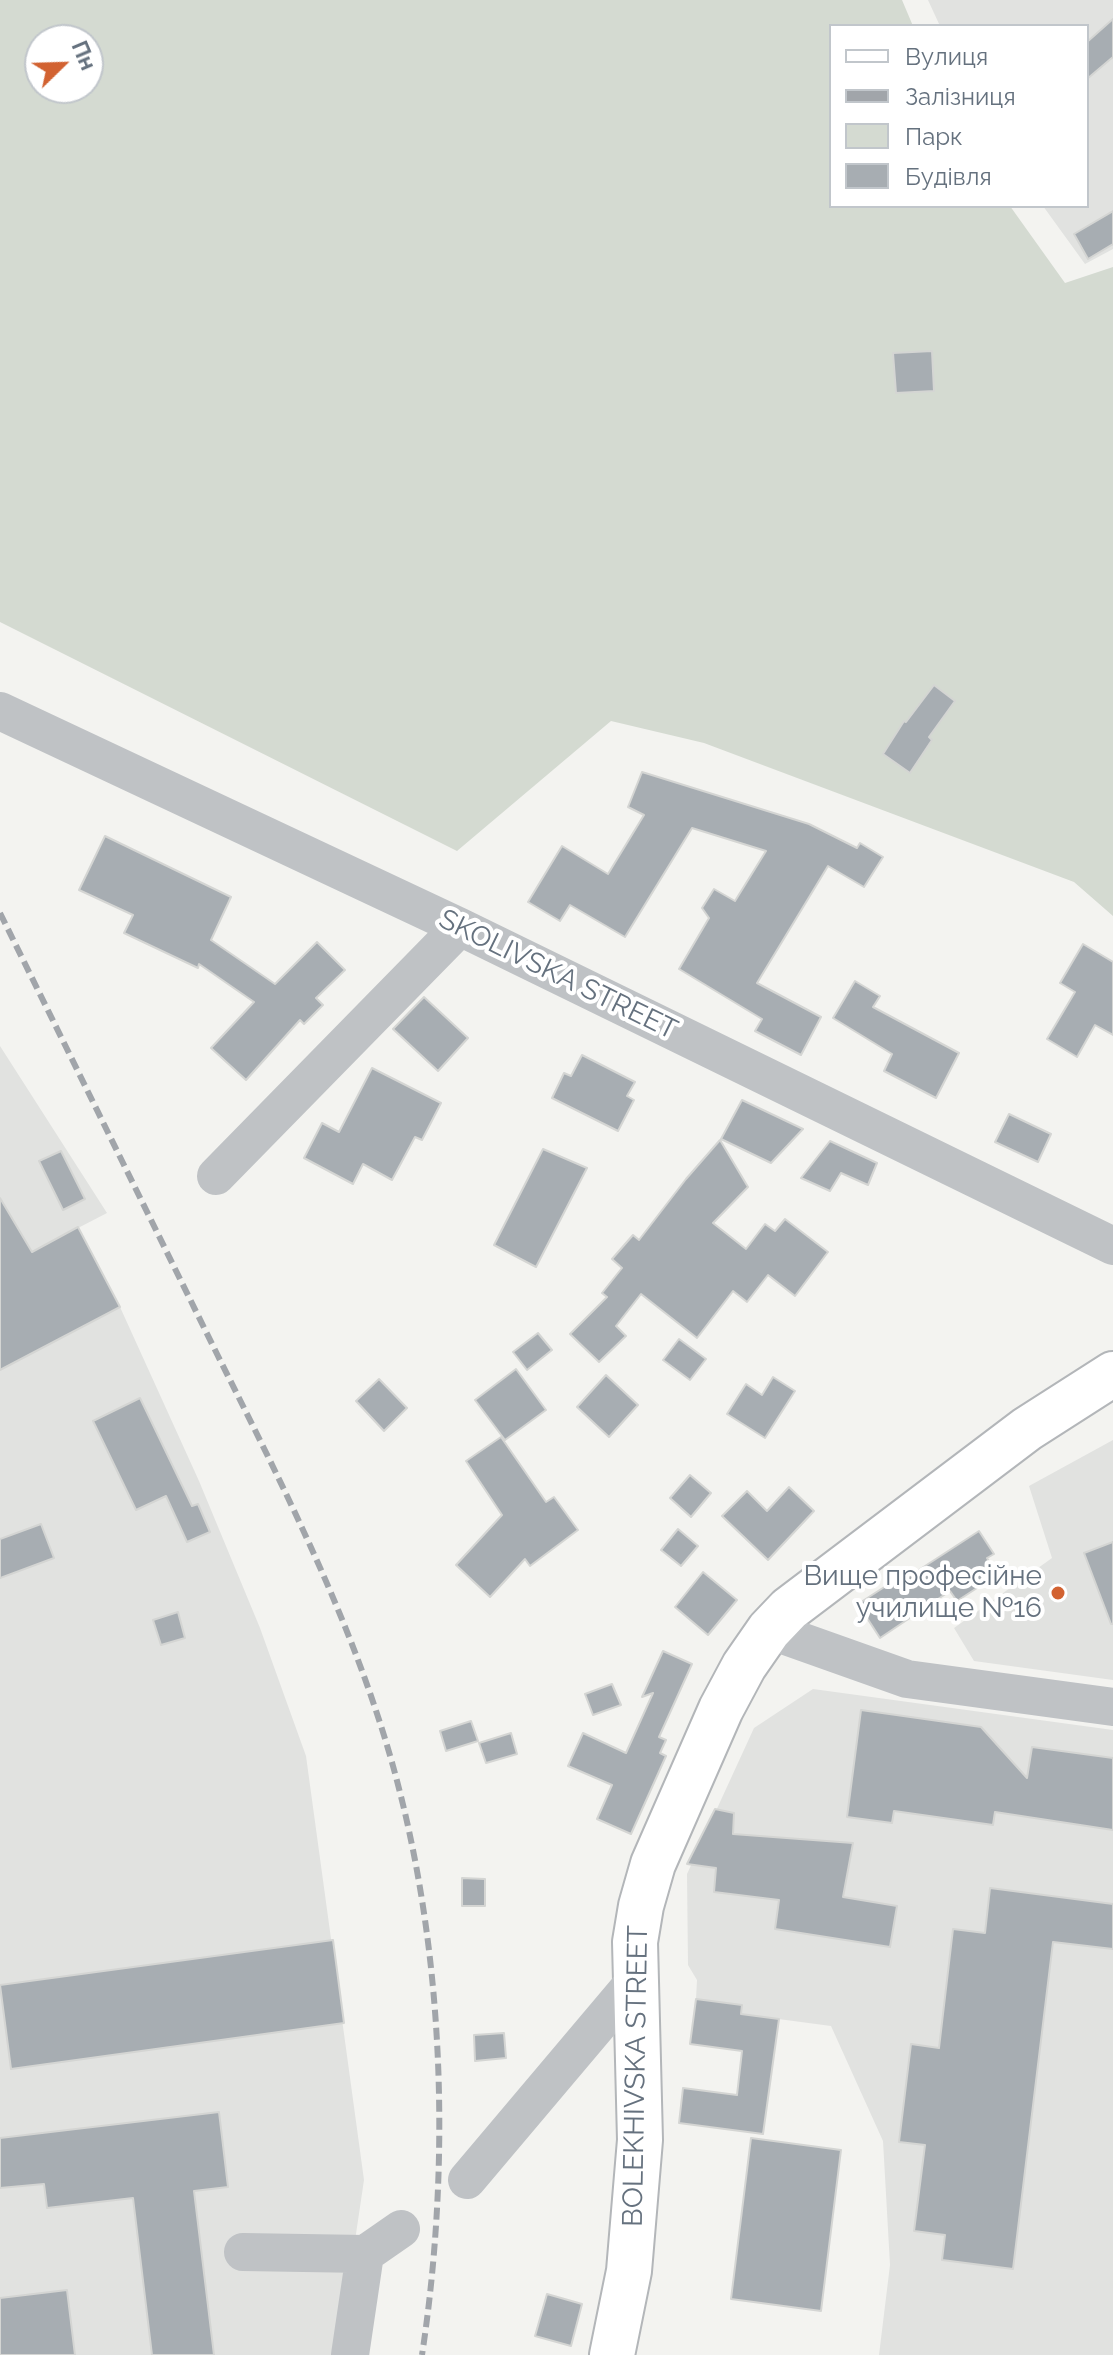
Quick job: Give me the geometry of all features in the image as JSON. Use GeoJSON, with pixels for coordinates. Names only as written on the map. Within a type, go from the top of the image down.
{"type":"FeatureCollection","features":[{"type":"Feature","properties":{"kind":"main road","name":"BOLEKHIVSKA STREET"},"geometry":{"type":"LineString","coordinates":[[612,2355],[629,2271],[640,2140],[635,1942],[641,1906],[653,1864],[721,1709],[744,1666],[769,1630],[789,1609],[1027,1429],[1113,1374]]}},
{"type":"Feature","properties":{"kind":"street","name":"SKOLIVSKA STREET"},"geometry":{"type":"LineString","coordinates":[[0,711],[460,927],[1113,1246]]}},
{"type":"Feature","properties":{"kind":"street"},"geometry":{"type":"LineString","coordinates":[[216,1176],[460,927]]}},
{"type":"Feature","properties":{"kind":"street"},"geometry":{"type":"LineString","coordinates":[[769,1630],[907,1679],[1113,1707]]}},
{"type":"Feature","properties":{"kind":"street"},"geometry":{"type":"LineString","coordinates":[[467,2180],[635,1981]]}},
{"type":"Feature","properties":{"kind":"street"},"geometry":{"type":"LineString","coordinates":[[243,2252],[365,2254],[401,2229]]}},
{"type":"Feature","properties":{"kind":"street"},"geometry":{"type":"LineString","coordinates":[[350,2355],[365,2254]]}},
{"type":"Feature","properties":{"kind":"shaded area"},"geometry":{"type":"Polygon","coordinates":[[[928,0],[1113,0],[1113,249],[1085,264],[1044,208],[1089,208],[1089,24],[939,24],[928,0]]]}},
{"type":"Feature","properties":{"kind":"shaded area"},"geometry":{"type":"Polygon","coordinates":[[[0,1046],[107,1213],[78,1228],[120,1307],[199,1481],[260,1628],[306,1756],[364,2180],[338,2355],[0,2355],[0,1046]]]}},
{"type":"Feature","properties":{"kind":"shaded area","name":"Вище професійне училище №16"},"geometry":{"type":"Polygon","coordinates":[[[1113,1440],[1113,1680],[974,1661],[954,1628],[1052,1558],[1029,1486],[1113,1440]]]}},
{"type":"Feature","properties":{"kind":"shaded area"},"geometry":{"type":"Polygon","coordinates":[[[813,1689],[1113,1730],[1113,2355],[879,2355],[890,2265],[883,2141],[831,2026],[741,2014],[741,2005],[696,1999],[697,1980],[688,1965],[687,1874],[754,1728],[813,1689]]]}},
{"type":"Feature","properties":{"kind":"green space"},"geometry":{"type":"Polygon","coordinates":[[[0,0],[902,0],[912,24],[829,24],[829,208],[1011,208],[1065,283],[1113,267],[1113,916],[1074,882],[704,743],[611,721],[457,851],[0,622],[0,0]]]}},
{"type":"Feature","properties":{"kind":"building"},"geometry":{"type":"Polygon","coordinates":[[[1113,19],[1113,57],[1089,77],[1089,40],[1113,19]]]}},
{"type":"Feature","properties":{"kind":"building"},"geometry":{"type":"Polygon","coordinates":[[[1113,211],[1113,244],[1088,259],[1074,234],[1113,211]]]}},
{"type":"Feature","properties":{"kind":"building"},"geometry":{"type":"Polygon","coordinates":[[[932,351],[934,391],[896,393],[893,353],[932,351]]]}},
{"type":"Feature","properties":{"kind":"building"},"geometry":{"type":"Polygon","coordinates":[[[934,685],[955,701],[929,737],[932,740],[910,773],[883,754],[904,721],[934,685]]]}},
{"type":"Feature","properties":{"kind":"building"},"geometry":{"type":"Polygon","coordinates":[[[642,772],[809,824],[857,848],[860,843],[883,857],[864,887],[828,866],[757,983],[821,1017],[801,1055],[755,1031],[762,1019],[679,969],[709,918],[702,908],[714,889],[735,901],[766,851],[692,828],[625,937],[570,905],[560,921],[528,902],[562,846],[608,874],[644,815],[628,807],[642,772]]]}},
{"type":"Feature","properties":{"kind":"building"},"geometry":{"type":"Polygon","coordinates":[[[105,836],[231,897],[211,940],[275,984],[317,942],[345,970],[316,998],[323,1005],[304,1024],[300,1020],[246,1080],[211,1048],[254,1002],[199,964],[198,968],[124,933],[133,915],[79,890],[105,836]]]}},
{"type":"Feature","properties":{"kind":"building"},"geometry":{"type":"Polygon","coordinates":[[[1083,944],[1113,962],[1113,1035],[1095,1025],[1077,1057],[1047,1039],[1075,992],[1060,983],[1083,944]]]}},
{"type":"Feature","properties":{"kind":"building"},"geometry":{"type":"Polygon","coordinates":[[[855,981],[880,996],[873,1007],[959,1053],[936,1098],[884,1071],[892,1054],[833,1018],[855,981]]]}},
{"type":"Feature","properties":{"kind":"building"},"geometry":{"type":"Polygon","coordinates":[[[424,997],[468,1038],[438,1071],[393,1029],[424,997]]]}},
{"type":"Feature","properties":{"kind":"building"},"geometry":{"type":"Polygon","coordinates":[[[582,1055],[635,1082],[627,1096],[634,1100],[618,1131],[552,1098],[564,1073],[571,1076],[582,1055]]]}},
{"type":"Feature","properties":{"kind":"building"},"geometry":{"type":"Polygon","coordinates":[[[372,1068],[441,1103],[422,1140],[415,1137],[392,1180],[363,1164],[353,1184],[304,1158],[322,1123],[339,1132],[372,1068]]]}},
{"type":"Feature","properties":{"kind":"building"},"geometry":{"type":"Polygon","coordinates":[[[742,1100],[803,1129],[771,1163],[721,1139],[742,1100]]]}},
{"type":"Feature","properties":{"kind":"building"},"geometry":{"type":"Polygon","coordinates":[[[1009,1114],[1051,1134],[1038,1162],[995,1142],[1009,1114]]]}},
{"type":"Feature","properties":{"kind":"building"},"geometry":{"type":"Polygon","coordinates":[[[720,1140],[748,1187],[713,1223],[746,1249],[765,1224],[775,1231],[785,1219],[828,1252],[795,1296],[768,1275],[747,1302],[733,1291],[697,1338],[641,1294],[616,1326],[626,1336],[599,1362],[570,1334],[607,1297],[602,1293],[622,1268],[612,1259],[633,1235],[639,1240],[720,1140]]]}},
{"type":"Feature","properties":{"kind":"building"},"geometry":{"type":"Polygon","coordinates":[[[830,1141],[877,1163],[868,1185],[841,1173],[830,1191],[801,1178],[830,1141]]]}},
{"type":"Feature","properties":{"kind":"building"},"geometry":{"type":"Polygon","coordinates":[[[543,1149],[587,1168],[536,1267],[494,1245],[543,1149]]]}},
{"type":"Feature","properties":{"kind":"building"},"geometry":{"type":"Polygon","coordinates":[[[61,1151],[85,1199],[63,1210],[39,1161],[61,1151]]]}},
{"type":"Feature","properties":{"kind":"building"},"geometry":{"type":"Polygon","coordinates":[[[0,1198],[32,1252],[78,1227],[120,1307],[0,1370],[0,1198]]]}},
{"type":"Feature","properties":{"kind":"building"},"geometry":{"type":"Polygon","coordinates":[[[538,1333],[552,1350],[527,1370],[513,1352],[538,1333]]]}},
{"type":"Feature","properties":{"kind":"building"},"geometry":{"type":"Polygon","coordinates":[[[679,1339],[706,1359],[690,1380],[663,1360],[679,1339]]]}},
{"type":"Feature","properties":{"kind":"building"},"geometry":{"type":"Polygon","coordinates":[[[516,1369],[546,1410],[505,1440],[475,1400],[516,1369]]]}},
{"type":"Feature","properties":{"kind":"building"},"geometry":{"type":"Polygon","coordinates":[[[606,1375],[638,1405],[609,1437],[577,1407],[606,1375]]]}},
{"type":"Feature","properties":{"kind":"building"},"geometry":{"type":"Polygon","coordinates":[[[773,1377],[795,1391],[765,1438],[727,1414],[746,1384],[762,1395],[773,1377]]]}},
{"type":"Feature","properties":{"kind":"building"},"geometry":{"type":"Polygon","coordinates":[[[379,1379],[407,1408],[384,1431],[356,1401],[379,1379]]]}},
{"type":"Feature","properties":{"kind":"building"},"geometry":{"type":"Polygon","coordinates":[[[140,1398],[192,1506],[198,1504],[210,1532],[187,1542],[166,1496],[136,1510],[93,1421],[140,1398]]]}},
{"type":"Feature","properties":{"kind":"building"},"geometry":{"type":"Polygon","coordinates":[[[501,1437],[546,1502],[554,1497],[578,1530],[530,1566],[525,1559],[490,1597],[456,1565],[502,1515],[466,1461],[501,1437]]]}},
{"type":"Feature","properties":{"kind":"building"},"geometry":{"type":"Polygon","coordinates":[[[690,1475],[711,1493],[691,1517],[670,1498],[690,1475]]]}},
{"type":"Feature","properties":{"kind":"building"},"geometry":{"type":"Polygon","coordinates":[[[789,1487],[814,1511],[768,1560],[722,1516],[747,1491],[767,1511],[789,1487]]]}},
{"type":"Feature","properties":{"kind":"building"},"geometry":{"type":"Polygon","coordinates":[[[41,1524],[54,1558],[0,1578],[0,1539],[41,1524]]]}},
{"type":"Feature","properties":{"kind":"building"},"geometry":{"type":"Polygon","coordinates":[[[678,1529],[698,1546],[681,1566],[661,1550],[678,1529]]]}},
{"type":"Feature","properties":{"kind":"building"},"geometry":{"type":"Polygon","coordinates":[[[979,1531],[994,1554],[987,1558],[997,1575],[957,1601],[950,1591],[880,1638],[858,1604],[903,1575],[905,1579],[979,1531]]]}},
{"type":"Feature","properties":{"kind":"building"},"geometry":{"type":"Polygon","coordinates":[[[1113,1542],[1113,1624],[1111,1624],[1084,1553],[1113,1542]]]}},
{"type":"Feature","properties":{"kind":"building"},"geometry":{"type":"Polygon","coordinates":[[[703,1572],[737,1600],[708,1635],[675,1607],[703,1572]]]}},
{"type":"Feature","properties":{"kind":"building"},"geometry":{"type":"Polygon","coordinates":[[[178,1612],[185,1638],[161,1645],[153,1620],[178,1612]]]}},
{"type":"Feature","properties":{"kind":"building"},"geometry":{"type":"Polygon","coordinates":[[[663,1651],[692,1664],[659,1737],[666,1740],[660,1753],[666,1756],[631,1834],[597,1819],[612,1785],[568,1766],[583,1733],[626,1753],[653,1693],[642,1697],[663,1651]]]}},
{"type":"Feature","properties":{"kind":"building"},"geometry":{"type":"Polygon","coordinates":[[[612,1684],[621,1705],[593,1715],[585,1694],[612,1684]]]}},
{"type":"Feature","properties":{"kind":"building"},"geometry":{"type":"Polygon","coordinates":[[[861,1710],[981,1727],[1027,1778],[1032,1747],[1113,1758],[1113,1830],[995,1812],[993,1825],[894,1811],[892,1823],[847,1817],[861,1710]]]}},
{"type":"Feature","properties":{"kind":"building"},"geometry":{"type":"Polygon","coordinates":[[[471,1721],[478,1741],[446,1751],[440,1731],[471,1721]]]}},
{"type":"Feature","properties":{"kind":"building"},"geometry":{"type":"Polygon","coordinates":[[[511,1733],[517,1754],[486,1763],[479,1743],[511,1733]]]}},
{"type":"Feature","properties":{"kind":"building"},"geometry":{"type":"Polygon","coordinates":[[[715,1809],[734,1813],[733,1834],[853,1843],[843,1897],[897,1906],[890,1947],[775,1929],[779,1900],[714,1892],[716,1868],[687,1864],[715,1809]]]}},
{"type":"Feature","properties":{"kind":"building"},"geometry":{"type":"Polygon","coordinates":[[[462,1878],[485,1879],[485,1906],[462,1906],[462,1878]]]}},
{"type":"Feature","properties":{"kind":"building"},"geometry":{"type":"Polygon","coordinates":[[[990,1888],[1113,1904],[1113,1949],[1053,1942],[1013,2269],[942,2260],[945,2235],[914,2231],[925,2145],[899,2142],[911,2044],[939,2048],[953,1929],[985,1933],[990,1888]]]}},
{"type":"Feature","properties":{"kind":"building"},"geometry":{"type":"Polygon","coordinates":[[[333,1940],[344,2023],[11,2069],[0,1985],[333,1940]]]}},
{"type":"Feature","properties":{"kind":"building"},"geometry":{"type":"Polygon","coordinates":[[[696,1999],[742,2005],[741,2014],[779,2019],[763,2134],[679,2123],[683,2088],[737,2095],[742,2051],[690,2044],[696,1999]]]}},
{"type":"Feature","properties":{"kind":"building"},"geometry":{"type":"Polygon","coordinates":[[[504,2033],[506,2058],[475,2061],[474,2035],[504,2033]]]}},
{"type":"Feature","properties":{"kind":"building"},"geometry":{"type":"Polygon","coordinates":[[[219,2112],[228,2187],[194,2191],[214,2355],[152,2355],[133,2198],[47,2208],[44,2184],[0,2188],[0,2138],[219,2112]]]}},
{"type":"Feature","properties":{"kind":"building"},"geometry":{"type":"Polygon","coordinates":[[[751,2138],[841,2150],[821,2311],[731,2299],[751,2138]]]}},
{"type":"Feature","properties":{"kind":"building"},"geometry":{"type":"Polygon","coordinates":[[[67,2290],[75,2355],[0,2355],[0,2298],[67,2290]]]}},
{"type":"Feature","properties":{"kind":"building"},"geometry":{"type":"Polygon","coordinates":[[[547,2294],[582,2304],[571,2346],[535,2336],[547,2294]]]}},
{"type":"Feature","properties":{"kind":"railway"},"geometry":{"type":"LineString","coordinates":[[0,913],[292,1506],[358,1660],[393,1766],[424,1910],[438,2059],[437,2209],[422,2355]]}},
{"type":"Feature","properties":{"kind":"place","name":"Вище професійне училище №16"},"geometry":{"type":"Point","coordinates":[1058,1593]}}]}
